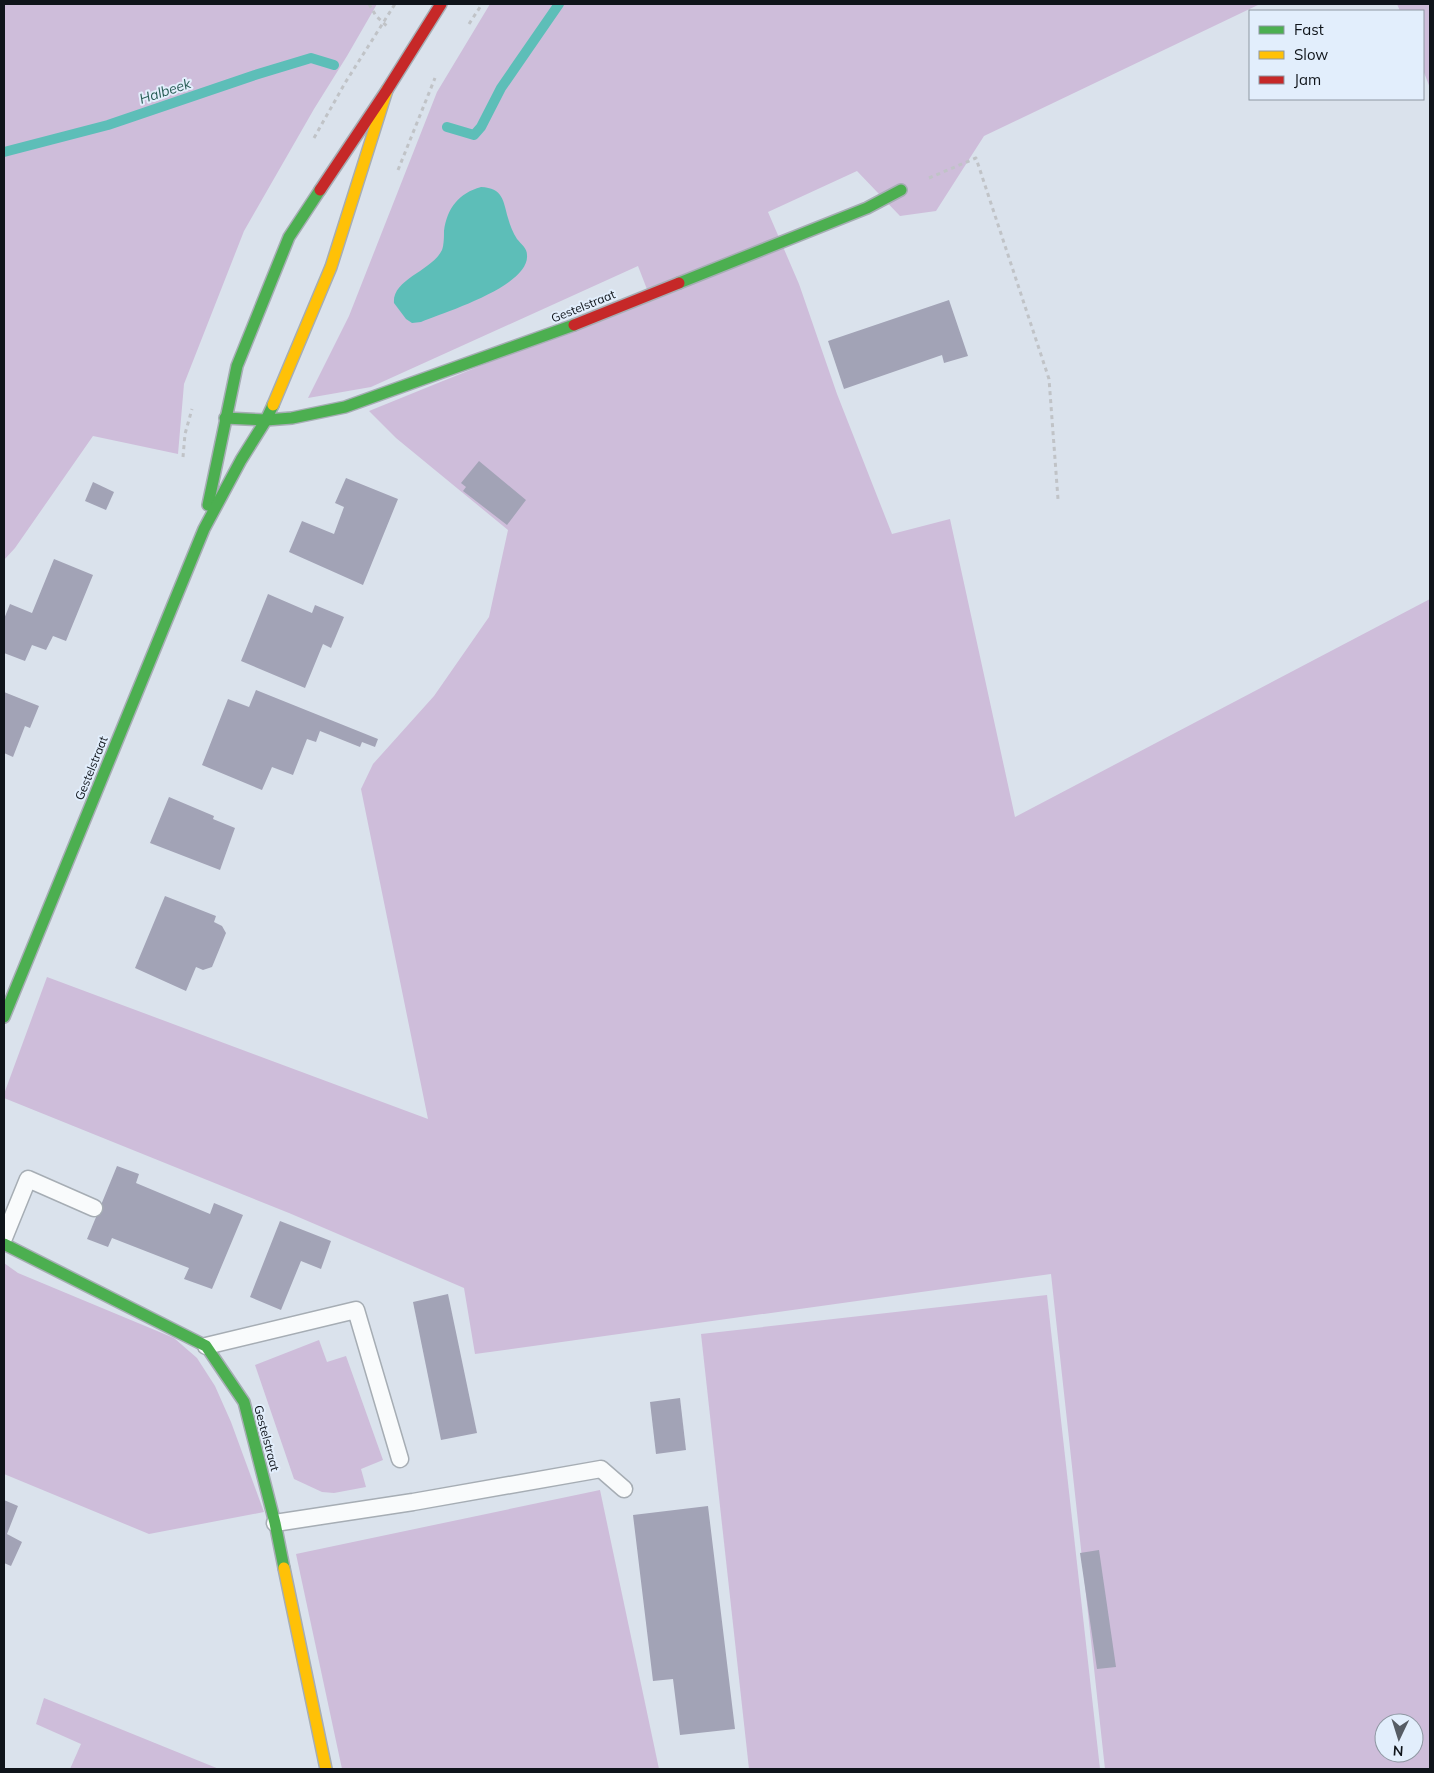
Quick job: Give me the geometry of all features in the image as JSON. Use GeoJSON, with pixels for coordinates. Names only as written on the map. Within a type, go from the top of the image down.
{"type":"FeatureCollection","features":[{"type":"Feature","properties":{"kind":"main road","name":"Gestelstraat"},"geometry":{"type":"LineString","coordinates":[[204,529],[237,366],[289,237],[442,4]]}},
{"type":"Feature","properties":{"kind":"main road","name":"Gestelstraat"},"geometry":{"type":"LineString","coordinates":[[4,1017],[204,529],[241,460],[266,420],[331,266],[387,90]]}},
{"type":"Feature","properties":{"kind":"main road","name":"Gestelstraat"},"geometry":{"type":"LineString","coordinates":[[225,418],[266,420],[292,418],[345,407],[546,336],[867,208],[901,190]]}},
{"type":"Feature","properties":{"kind":"main road","name":"Gestelstraat"},"geometry":{"type":"LineString","coordinates":[[4,1244],[206,1346],[244,1402],[276,1523],[326,1769]]}},
{"type":"Feature","properties":{"kind":"lane"},"geometry":{"type":"LineString","coordinates":[[4,1238],[28,1179],[94,1208]]}},
{"type":"Feature","properties":{"kind":"lane"},"geometry":{"type":"LineString","coordinates":[[206,1346],[356,1310],[400,1459]]}},
{"type":"Feature","properties":{"kind":"lane"},"geometry":{"type":"LineString","coordinates":[[276,1523],[413,1502],[600,1468],[624,1489]]}},
{"type":"Feature","properties":{"kind":"path"},"geometry":{"type":"LineString","coordinates":[[901,190],[976,158],[1049,379],[1058,499]]}},
{"type":"Feature","properties":{"kind":"shaded area"},"geometry":{"type":"Polygon","coordinates":[[[4,4],[377,4],[244,231],[184,384],[178,454],[93,436],[15,548],[4,560],[4,4]]]}},
{"type":"Feature","properties":{"kind":"shaded area"},"geometry":{"type":"Polygon","coordinates":[[[490,4],[1260,4],[984,136],[936,211],[900,216],[857,171],[768,212],[799,284],[837,394],[892,534],[950,519],[1015,817],[1430,599],[1430,1769],[1105,1769],[1051,1274],[475,1354],[464,1288],[289,1213],[4,1098],[47,977],[428,1119],[361,789],[373,764],[434,696],[489,617],[508,530],[396,438],[369,411],[650,297],[638,266],[371,387],[308,398],[349,316],[437,92],[490,4]]]}},
{"type":"Feature","properties":{"kind":"shaded area"},"geometry":{"type":"Polygon","coordinates":[[[1397,4],[1430,4],[1430,88],[1424,73],[1424,10],[1400,10],[1397,4]]]}},
{"type":"Feature","properties":{"kind":"shaded area"},"geometry":{"type":"Polygon","coordinates":[[[481,187],[494,190],[501,196],[513,232],[526,250],[527,255],[524,266],[515,277],[484,296],[421,322],[412,323],[406,319],[394,303],[395,295],[406,281],[430,264],[442,250],[448,215],[455,203],[466,193],[481,187]]]}},
{"type":"Feature","properties":{"kind":"shaded area"},"geometry":{"type":"Polygon","coordinates":[[[4,1263],[18,1273],[174,1338],[197,1358],[215,1386],[231,1422],[264,1512],[149,1534],[4,1474],[4,1263]]]}},
{"type":"Feature","properties":{"kind":"shaded area"},"geometry":{"type":"Polygon","coordinates":[[[1047,1295],[1100,1769],[749,1769],[701,1334],[1047,1295]]]}},
{"type":"Feature","properties":{"kind":"shaded area"},"geometry":{"type":"Polygon","coordinates":[[[319,1340],[327,1362],[346,1356],[383,1460],[361,1469],[366,1487],[334,1493],[322,1492],[294,1479],[255,1365],[319,1340]]]}},
{"type":"Feature","properties":{"kind":"shaded area"},"geometry":{"type":"Polygon","coordinates":[[[600,1490],[659,1769],[342,1769],[296,1554],[600,1490]]]}},
{"type":"Feature","properties":{"kind":"shaded area"},"geometry":{"type":"Polygon","coordinates":[[[44,1698],[219,1769],[70,1769],[81,1744],[36,1724],[44,1698]]]}},
{"type":"Feature","properties":{"kind":"building"},"geometry":{"type":"Polygon","coordinates":[[[949,300],[968,356],[944,363],[942,355],[844,389],[828,341],[949,300]]]}},
{"type":"Feature","properties":{"kind":"building"},"geometry":{"type":"Polygon","coordinates":[[[479,461],[526,500],[507,525],[463,491],[466,487],[461,483],[479,461]]]}},
{"type":"Feature","properties":{"kind":"building"},"geometry":{"type":"Polygon","coordinates":[[[346,478],[398,499],[363,585],[289,552],[302,521],[334,534],[344,507],[335,503],[346,478]]]}},
{"type":"Feature","properties":{"kind":"building"},"geometry":{"type":"Polygon","coordinates":[[[93,482],[114,492],[106,510],[85,501],[93,482]]]}},
{"type":"Feature","properties":{"kind":"building"},"geometry":{"type":"Polygon","coordinates":[[[54,559],[93,575],[66,641],[53,636],[46,650],[32,645],[25,661],[4,653],[4,619],[10,604],[32,613],[54,559]]]}},
{"type":"Feature","properties":{"kind":"building"},"geometry":{"type":"Polygon","coordinates":[[[268,594],[312,613],[315,605],[344,617],[331,648],[323,644],[305,688],[241,661],[268,594]]]}},
{"type":"Feature","properties":{"kind":"building"},"geometry":{"type":"Polygon","coordinates":[[[256,690],[378,739],[375,747],[362,742],[360,747],[320,731],[316,742],[307,739],[293,775],[272,767],[262,790],[202,765],[228,699],[249,707],[256,690]]]}},
{"type":"Feature","properties":{"kind":"building"},"geometry":{"type":"Polygon","coordinates":[[[4,692],[39,706],[30,728],[25,726],[13,757],[4,753],[4,692]]]}},
{"type":"Feature","properties":{"kind":"building"},"geometry":{"type":"Polygon","coordinates":[[[169,797],[214,816],[213,819],[235,828],[220,870],[150,843],[169,797]]]}},
{"type":"Feature","properties":{"kind":"building"},"geometry":{"type":"Polygon","coordinates":[[[165,896],[216,916],[214,922],[222,926],[226,933],[212,967],[203,970],[196,967],[186,991],[135,968],[165,896]]]}},
{"type":"Feature","properties":{"kind":"building"},"geometry":{"type":"Polygon","coordinates":[[[117,1166],[139,1174],[136,1183],[210,1214],[214,1203],[243,1215],[212,1289],[184,1279],[189,1268],[112,1238],[108,1247],[87,1239],[117,1166]]]}},
{"type":"Feature","properties":{"kind":"building"},"geometry":{"type":"Polygon","coordinates":[[[280,1221],[331,1241],[321,1269],[301,1261],[281,1310],[250,1297],[280,1221]]]}},
{"type":"Feature","properties":{"kind":"building"},"geometry":{"type":"Polygon","coordinates":[[[448,1294],[477,1433],[441,1440],[413,1302],[448,1294]]]}},
{"type":"Feature","properties":{"kind":"building"},"geometry":{"type":"Polygon","coordinates":[[[680,1398],[686,1450],[656,1454],[650,1402],[680,1398]]]}},
{"type":"Feature","properties":{"kind":"building"},"geometry":{"type":"Polygon","coordinates":[[[4,1500],[18,1506],[7,1534],[22,1542],[11,1566],[4,1563],[4,1500]]]}},
{"type":"Feature","properties":{"kind":"building"},"geometry":{"type":"Polygon","coordinates":[[[708,1506],[735,1729],[680,1735],[673,1679],[653,1681],[633,1515],[708,1506]]]}},
{"type":"Feature","properties":{"kind":"building"},"geometry":{"type":"Polygon","coordinates":[[[1099,1550],[1116,1667],[1097,1669],[1080,1553],[1099,1550]]]}},
{"type":"Feature","properties":{"kind":"waterway","name":"Halbeek"},"geometry":{"type":"LineString","coordinates":[[447,127],[474,135],[481,127],[501,88],[559,4]]}},
{"type":"Feature","properties":{"kind":"waterway","name":"Halbeek"},"geometry":{"type":"LineString","coordinates":[[4,152],[108,125],[311,58],[334,65]]}},
{"type":"Feature","properties":{"kind":"traffic: fast"},"geometry":{"type":"LineString","coordinates":[[208,505],[237,366],[289,237],[320,190]]}},
{"type":"Feature","properties":{"kind":"traffic: fast"},"geometry":{"type":"LineString","coordinates":[[679,283],[867,208],[901,190]]}},
{"type":"Feature","properties":{"kind":"traffic: fast"},"geometry":{"type":"LineString","coordinates":[[225,418],[266,420],[292,418],[345,407],[574,325]]}},
{"type":"Feature","properties":{"kind":"traffic: fast"},"geometry":{"type":"LineString","coordinates":[[4,1017],[204,529],[273,405]]}},
{"type":"Feature","properties":{"kind":"traffic: fast"},"geometry":{"type":"LineString","coordinates":[[4,1244],[206,1346],[244,1402],[275,1523],[284,1568]]}},
{"type":"Feature","properties":{"kind":"traffic: slow"},"geometry":{"type":"LineString","coordinates":[[273,405],[331,267],[387,90]]}},
{"type":"Feature","properties":{"kind":"traffic: slow"},"geometry":{"type":"LineString","coordinates":[[284,1568],[326,1769]]}},
{"type":"Feature","properties":{"kind":"traffic: jam"},"geometry":{"type":"LineString","coordinates":[[320,190],[387,90],[441,4]]}},
{"type":"Feature","properties":{"kind":"traffic: jam"},"geometry":{"type":"LineString","coordinates":[[574,325],[679,283]]}}]}
